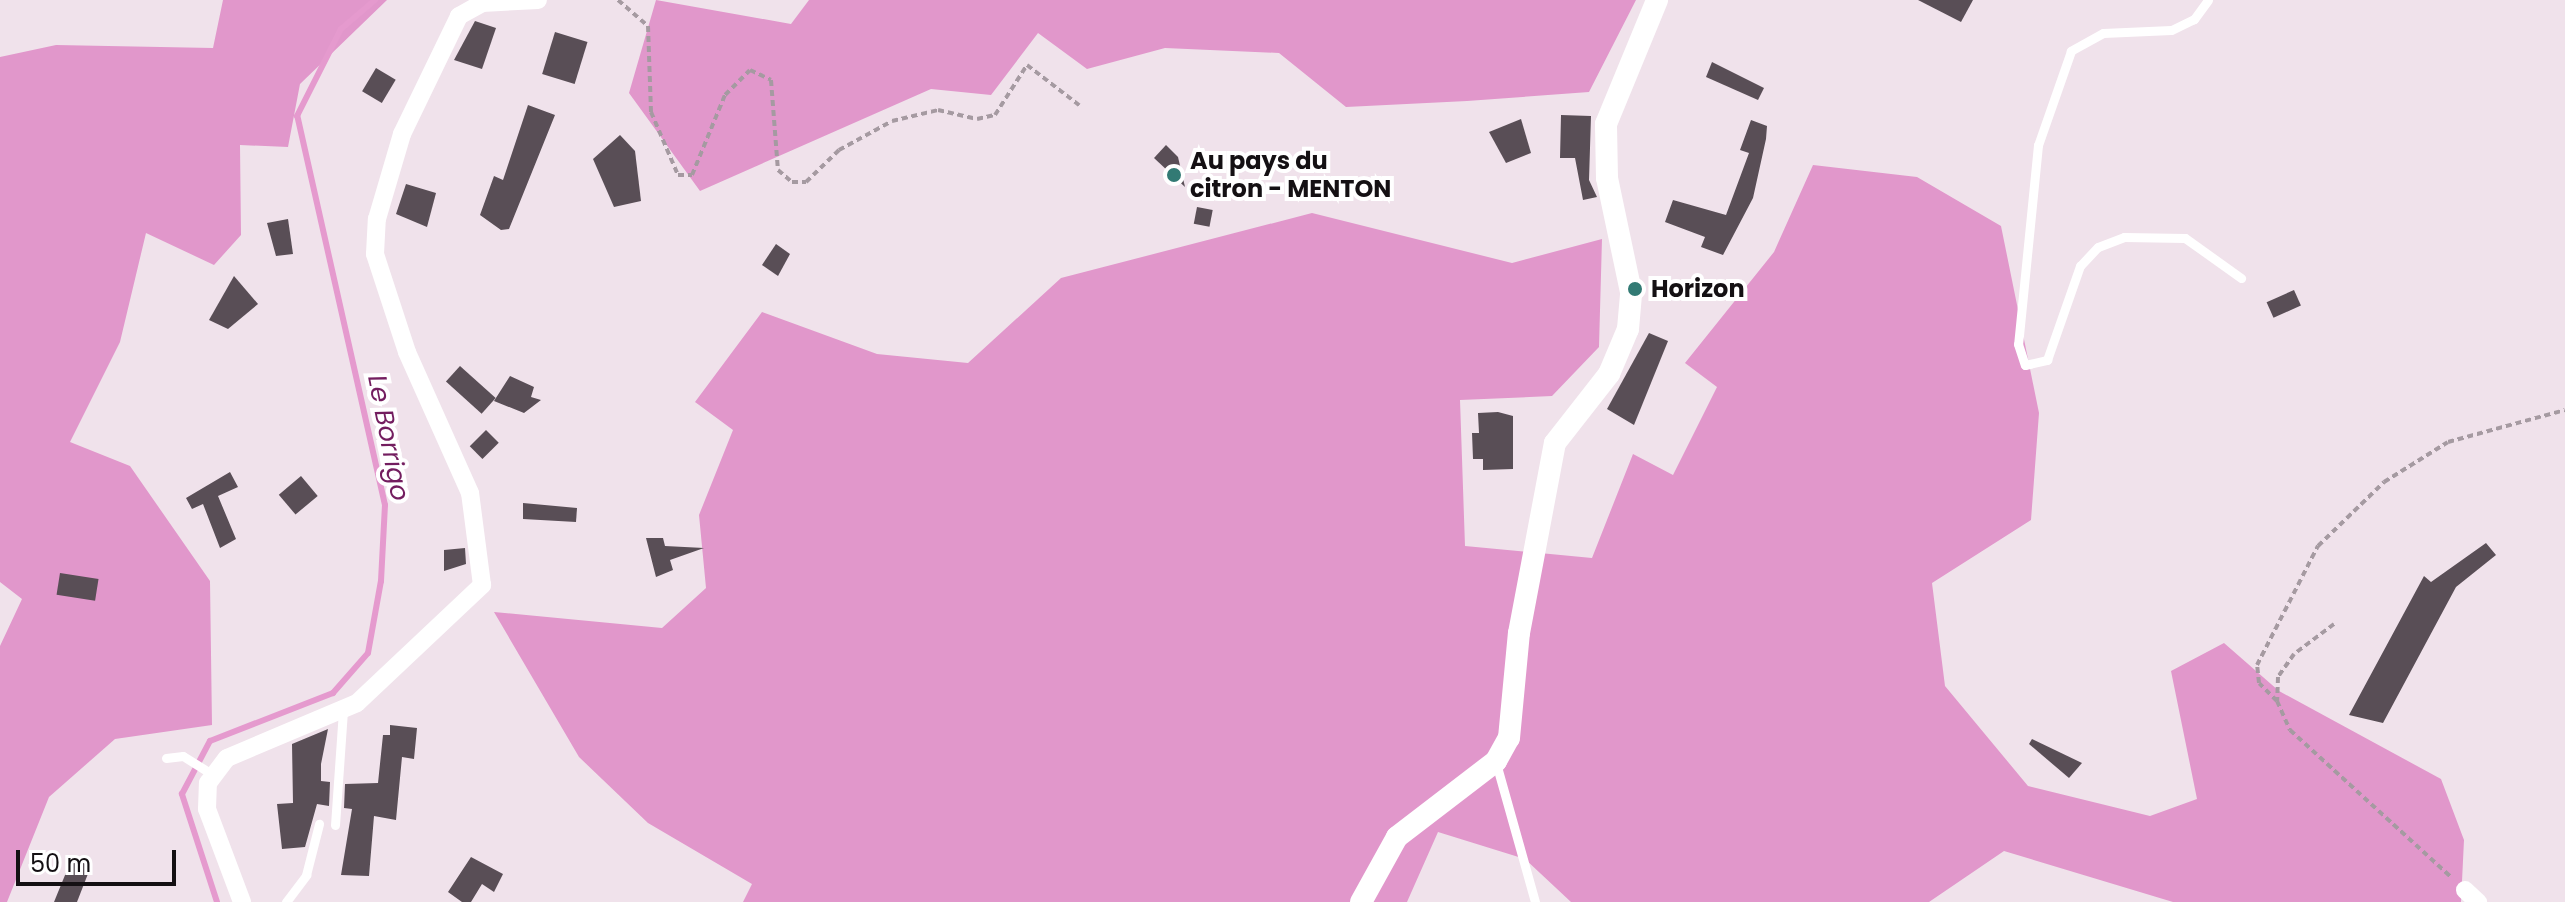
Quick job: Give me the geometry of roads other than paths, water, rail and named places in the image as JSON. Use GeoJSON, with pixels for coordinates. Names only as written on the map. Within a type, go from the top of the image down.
{"type":"FeatureCollection","features":[{"type":"Feature","properties":{"kind":"street"},"geometry":{"type":"LineString","coordinates":[[242,902],[207,809],[210,772],[227,758],[343,710],[410,647],[463,610],[482,585],[470,493],[407,352],[375,254],[377,219],[402,134],[459,16],[482,3],[538,0]]}},
{"type":"Feature","properties":{"kind":"street"},"geometry":{"type":"LineString","coordinates":[[1361,902],[1397,837],[1496,761],[1509,738],[1519,633],[1555,443],[1609,374],[1628,329],[1631,292],[1607,178],[1606,124],[1657,0]]}},
{"type":"Feature","properties":{"kind":"lane"},"geometry":{"type":"LineString","coordinates":[[2208,0],[2194,19],[2171,30],[2103,33],[2071,51],[2038,145],[2018,344],[2025,365],[2047,360],[2080,266],[2098,247],[2124,237],[2185,238],[2241,278]]}},
{"type":"Feature","properties":{"kind":"lane"},"geometry":{"type":"LineString","coordinates":[[335,825],[343,710]]}},
{"type":"Feature","properties":{"kind":"lane"},"geometry":{"type":"LineString","coordinates":[[166,758],[183,756],[210,772]]}},
{"type":"Feature","properties":{"kind":"lane"},"geometry":{"type":"LineString","coordinates":[[1496,761],[1535,902]]}},
{"type":"Feature","properties":{"kind":"lane"},"geometry":{"type":"LineString","coordinates":[[286,902],[306,875],[319,824]]}},
{"type":"Feature","properties":{"kind":"waterway","name":"Le Borrigo"},"geometry":{"type":"LineString","coordinates":[[217,902],[182,794],[210,741],[333,693],[368,653],[381,581],[385,505],[297,116],[341,29],[375,0]]}},
{"type":"Feature","properties":{"kind":"place","name":"Au pays du citron - MENTON"},"geometry":{"type":"Point","coordinates":[1174,175]}},
{"type":"Feature","properties":{"kind":"place","name":"Horizon"},"geometry":{"type":"Point","coordinates":[1635,289]}}]}
